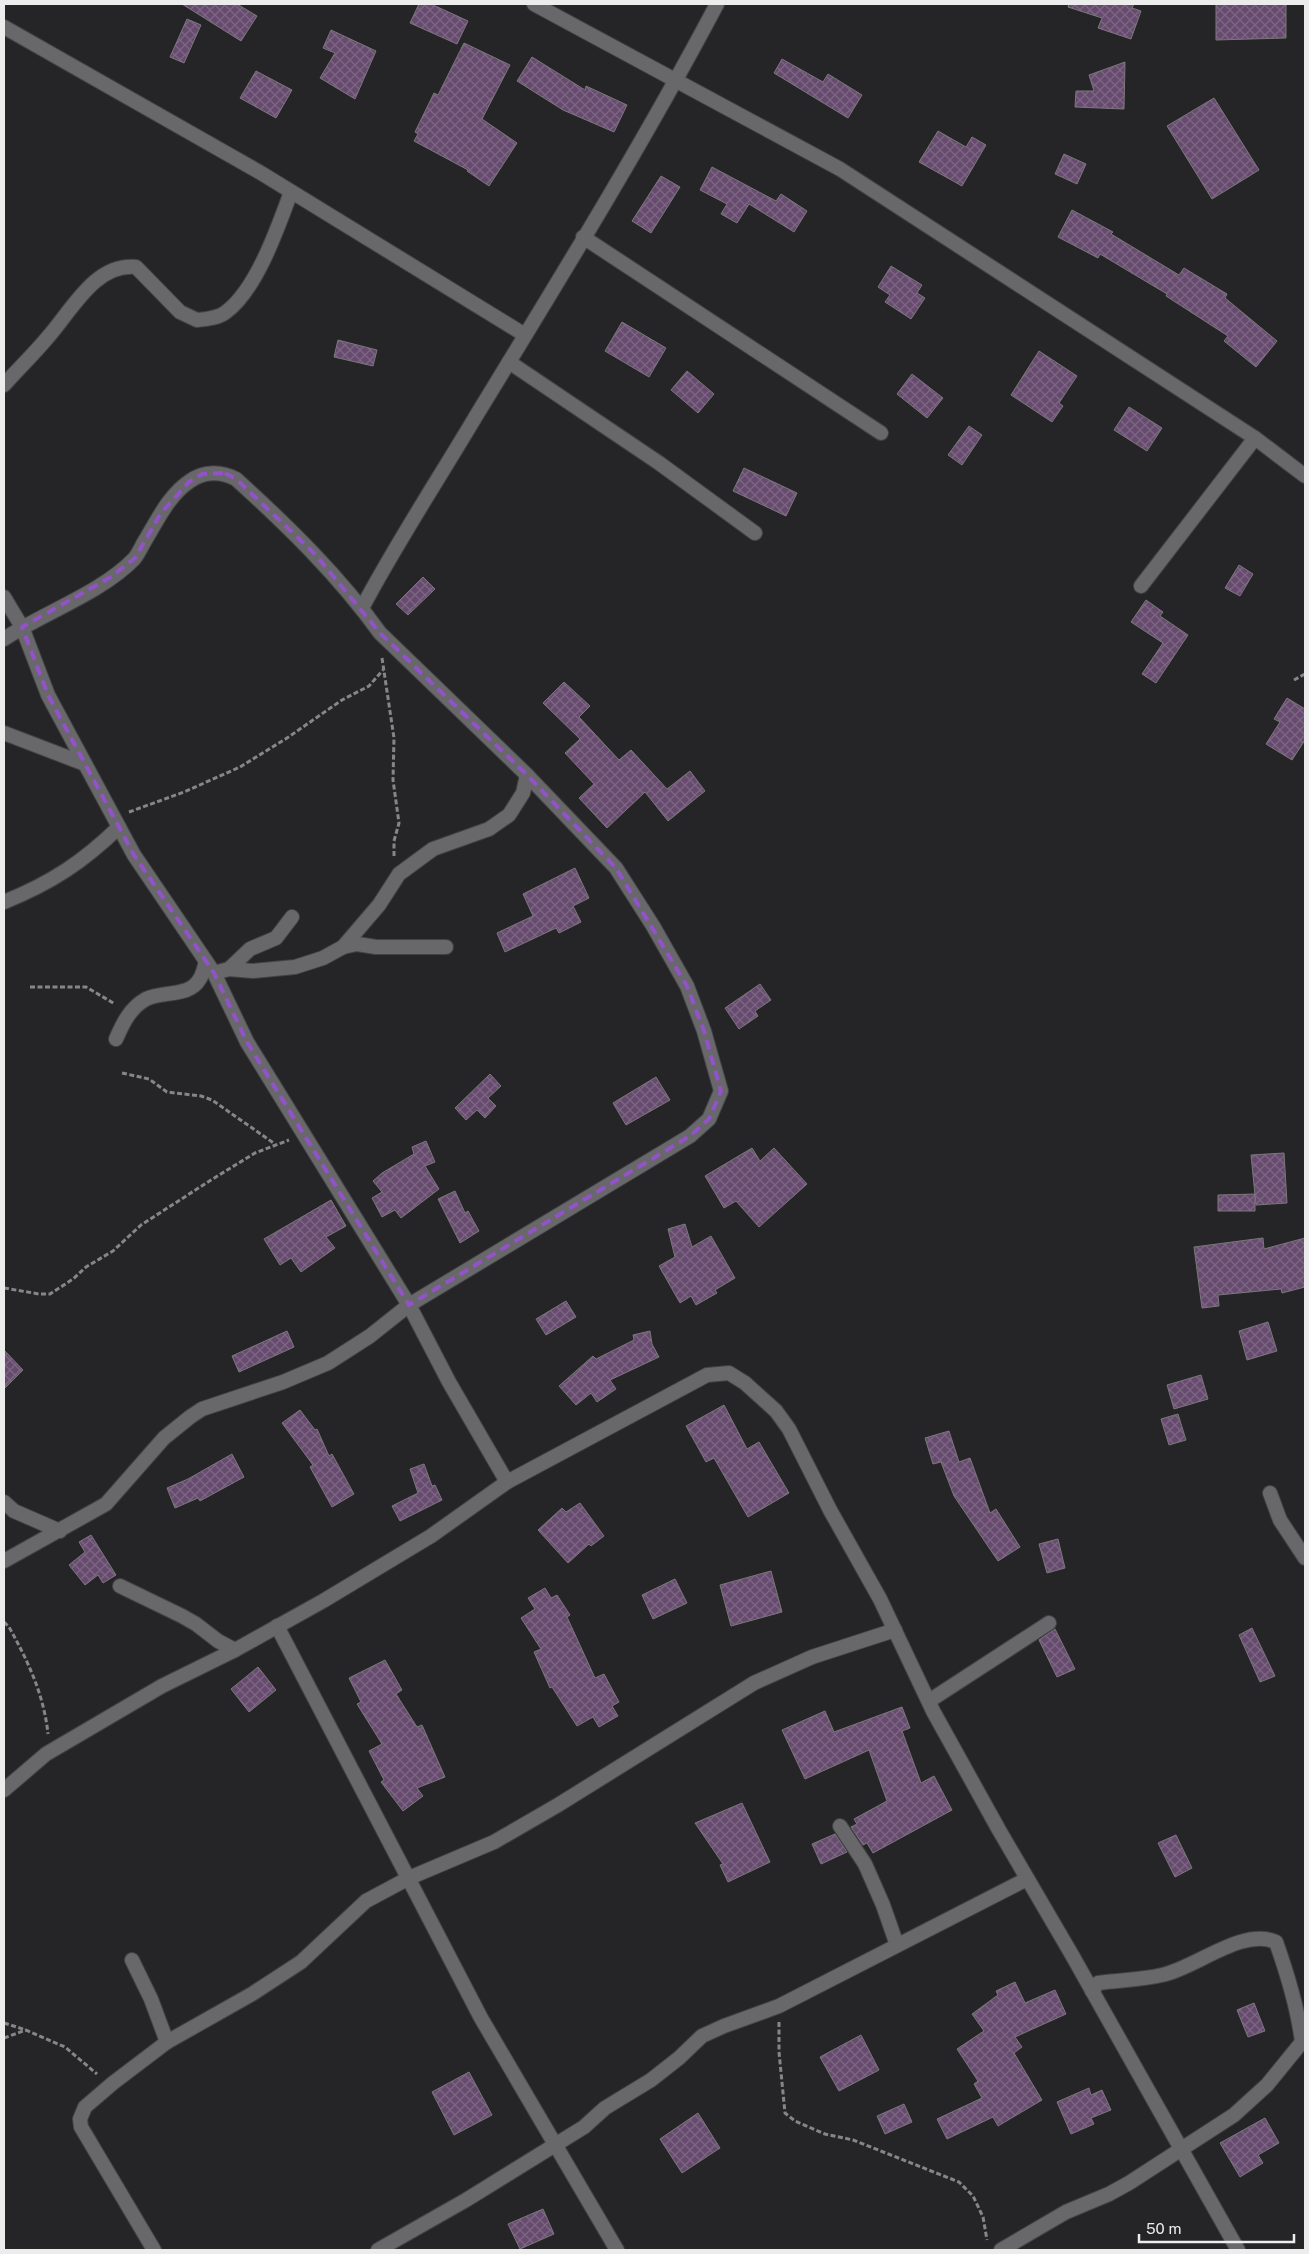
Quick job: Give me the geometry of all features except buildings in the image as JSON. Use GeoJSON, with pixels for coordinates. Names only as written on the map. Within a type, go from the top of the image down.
{"type":"FeatureCollection","features":[{"type":"Feature","properties":{"kind":"street"},"geometry":{"type":"LineString","coordinates":[[534,4],[840,169],[1255,438],[1305,476]]}},
{"type":"Feature","properties":{"kind":"street"},"geometry":{"type":"LineString","coordinates":[[362,608],[384,566],[509,362],[676,81],[717,4]]}},
{"type":"Feature","properties":{"kind":"street"},"geometry":{"type":"LineString","coordinates":[[4,28],[291,192],[525,335]]}},
{"type":"Feature","properties":{"kind":"street"},"geometry":{"type":"LineString","coordinates":[[4,385],[99,278],[125,266],[136,267],[180,312],[197,320],[225,313],[238,301],[264,260],[291,192]]}},
{"type":"Feature","properties":{"kind":"street"},"geometry":{"type":"LineString","coordinates":[[583,237],[882,433]]}},
{"type":"Feature","properties":{"kind":"street"},"geometry":{"type":"LineString","coordinates":[[509,362],[755,532]]}},
{"type":"Feature","properties":{"kind":"street"},"geometry":{"type":"LineString","coordinates":[[1141,586],[1255,438]]}},
{"type":"Feature","properties":{"kind":"street"},"geometry":{"type":"LineString","coordinates":[[4,639],[111,577],[135,558],[161,513],[176,493],[189,482],[202,474],[225,473],[236,479],[314,553],[362,608],[380,633],[527,775],[616,868],[653,926],[686,986],[704,1031],[721,1091],[709,1120],[690,1136],[409,1305],[370,1336],[328,1363],[283,1382],[202,1409],[164,1438],[106,1504],[4,1561]]}},
{"type":"Feature","properties":{"kind":"street"},"geometry":{"type":"LineString","coordinates":[[4,597],[22,627],[48,695],[134,855],[210,967],[247,1042],[409,1305],[449,1382],[507,1482]]}},
{"type":"Feature","properties":{"kind":"street"},"geometry":{"type":"LineString","coordinates":[[4,734],[85,764]]}},
{"type":"Feature","properties":{"kind":"street"},"geometry":{"type":"LineString","coordinates":[[210,967],[253,971],[295,967],[323,958],[343,946],[379,905],[399,874],[433,849],[489,829],[509,815],[523,793],[527,775]]}},
{"type":"Feature","properties":{"kind":"street"},"geometry":{"type":"LineString","coordinates":[[4,902],[30,891],[93,853],[117,822]]}},
{"type":"Feature","properties":{"kind":"street"},"geometry":{"type":"LineString","coordinates":[[229,968],[250,949],[276,938],[292,917]]}},
{"type":"Feature","properties":{"kind":"street"},"geometry":{"type":"LineString","coordinates":[[343,946],[357,944],[376,947],[446,948]]}},
{"type":"Feature","properties":{"kind":"street"},"geometry":{"type":"LineString","coordinates":[[116,1038],[126,1017],[146,999],[192,987],[210,967]]}},
{"type":"Feature","properties":{"kind":"street"},"geometry":{"type":"LineString","coordinates":[[4,1790],[46,1754],[162,1686],[235,1650],[323,1601],[431,1536],[507,1482],[707,1375],[730,1373],[776,1411],[789,1429],[830,1510],[880,1599],[929,1701],[1027,1879],[1238,2250]]}},
{"type":"Feature","properties":{"kind":"street"},"geometry":{"type":"LineString","coordinates":[[1270,1493],[1280,1520],[1305,1558]]}},
{"type":"Feature","properties":{"kind":"street"},"geometry":{"type":"LineString","coordinates":[[4,1502],[14,1511],[60,1531]]}},
{"type":"Feature","properties":{"kind":"street"},"geometry":{"type":"LineString","coordinates":[[120,1586],[189,1620],[218,1641],[235,1650]]}},
{"type":"Feature","properties":{"kind":"street"},"geometry":{"type":"LineString","coordinates":[[929,1701],[1049,1623]]}},
{"type":"Feature","properties":{"kind":"street"},"geometry":{"type":"LineString","coordinates":[[277,1626],[325,1722],[409,1878],[481,2018],[557,2144],[617,2250]]}},
{"type":"Feature","properties":{"kind":"street"},"geometry":{"type":"LineString","coordinates":[[154,2250],[81,2127],[80,2119],[85,2107],[112,2083],[167,2042],[252,1994],[301,1962],[366,1901],[409,1878],[494,1842],[574,1796],[754,1684],[812,1657],[895,1630]]}},
{"type":"Feature","properties":{"kind":"street"},"geometry":{"type":"LineString","coordinates":[[840,1826],[864,1864],[884,1905],[897,1945]]}},
{"type":"Feature","properties":{"kind":"street"},"geometry":{"type":"LineString","coordinates":[[378,2250],[466,2200],[584,2127],[611,2104],[651,2080],[680,2058],[702,2036],[779,2006],[1027,1879]]}},
{"type":"Feature","properties":{"kind":"street"},"geometry":{"type":"LineString","coordinates":[[1001,2250],[1066,2212],[1109,2194],[1234,2115],[1267,2085],[1302,2042],[1299,2020],[1276,1942],[1267,1938],[1255,1938],[1202,1958],[1179,1971],[1149,1977],[1098,1983],[1092,1991]]}},
{"type":"Feature","properties":{"kind":"street"},"geometry":{"type":"LineString","coordinates":[[132,1960],[152,1999],[167,2042]]}},
{"type":"Feature","properties":{"kind":"path"},"geometry":{"type":"LineString","coordinates":[[380,633],[383,670],[394,738],[393,780],[400,823],[394,841],[393,855],[399,874]]}},
{"type":"Feature","properties":{"kind":"path"},"geometry":{"type":"LineString","coordinates":[[117,822],[240,767],[287,738],[342,700],[369,686],[383,670]]}},
{"type":"Feature","properties":{"kind":"path"},"geometry":{"type":"LineString","coordinates":[[1294,680],[1305,674]]}},
{"type":"Feature","properties":{"kind":"path"},"geometry":{"type":"LineString","coordinates":[[30,987],[86,987],[112,1004],[133,1009]]}},
{"type":"Feature","properties":{"kind":"path"},"geometry":{"type":"LineString","coordinates":[[122,1074],[149,1079],[167,1092],[212,1100],[276,1144]]}},
{"type":"Feature","properties":{"kind":"path"},"geometry":{"type":"LineString","coordinates":[[4,1288],[50,1294],[73,1279],[86,1267],[113,1251],[141,1225],[255,1153],[304,1134]]}},
{"type":"Feature","properties":{"kind":"path"},"geometry":{"type":"LineString","coordinates":[[4,1622],[21,1648],[41,1698],[48,1735],[46,1754]]}},
{"type":"Feature","properties":{"kind":"path"},"geometry":{"type":"LineString","coordinates":[[779,2006],[779,2052],[785,2113],[795,2121],[826,2134],[853,2140],[959,2182],[974,2196],[983,2217],[987,2242]]}},
{"type":"Feature","properties":{"kind":"path"},"geometry":{"type":"LineString","coordinates":[[4,2023],[26,2030],[65,2047],[91,2072],[112,2083]]}},
{"type":"Feature","properties":{"kind":"path"},"geometry":{"type":"LineString","coordinates":[[4,2038],[26,2030]]}},
{"type":"Feature","properties":{"kind":"highlighted area"},"geometry":{"type":"Polygon","coordinates":[[[225,473],[236,479],[314,553],[380,633],[527,775],[616,868],[687,986],[704,1031],[721,1091],[709,1119],[690,1136],[409,1305],[247,1042],[214,973],[134,855],[48,695],[22,627],[111,577],[135,558],[161,513],[189,482],[202,474],[225,473]]]}}]}
